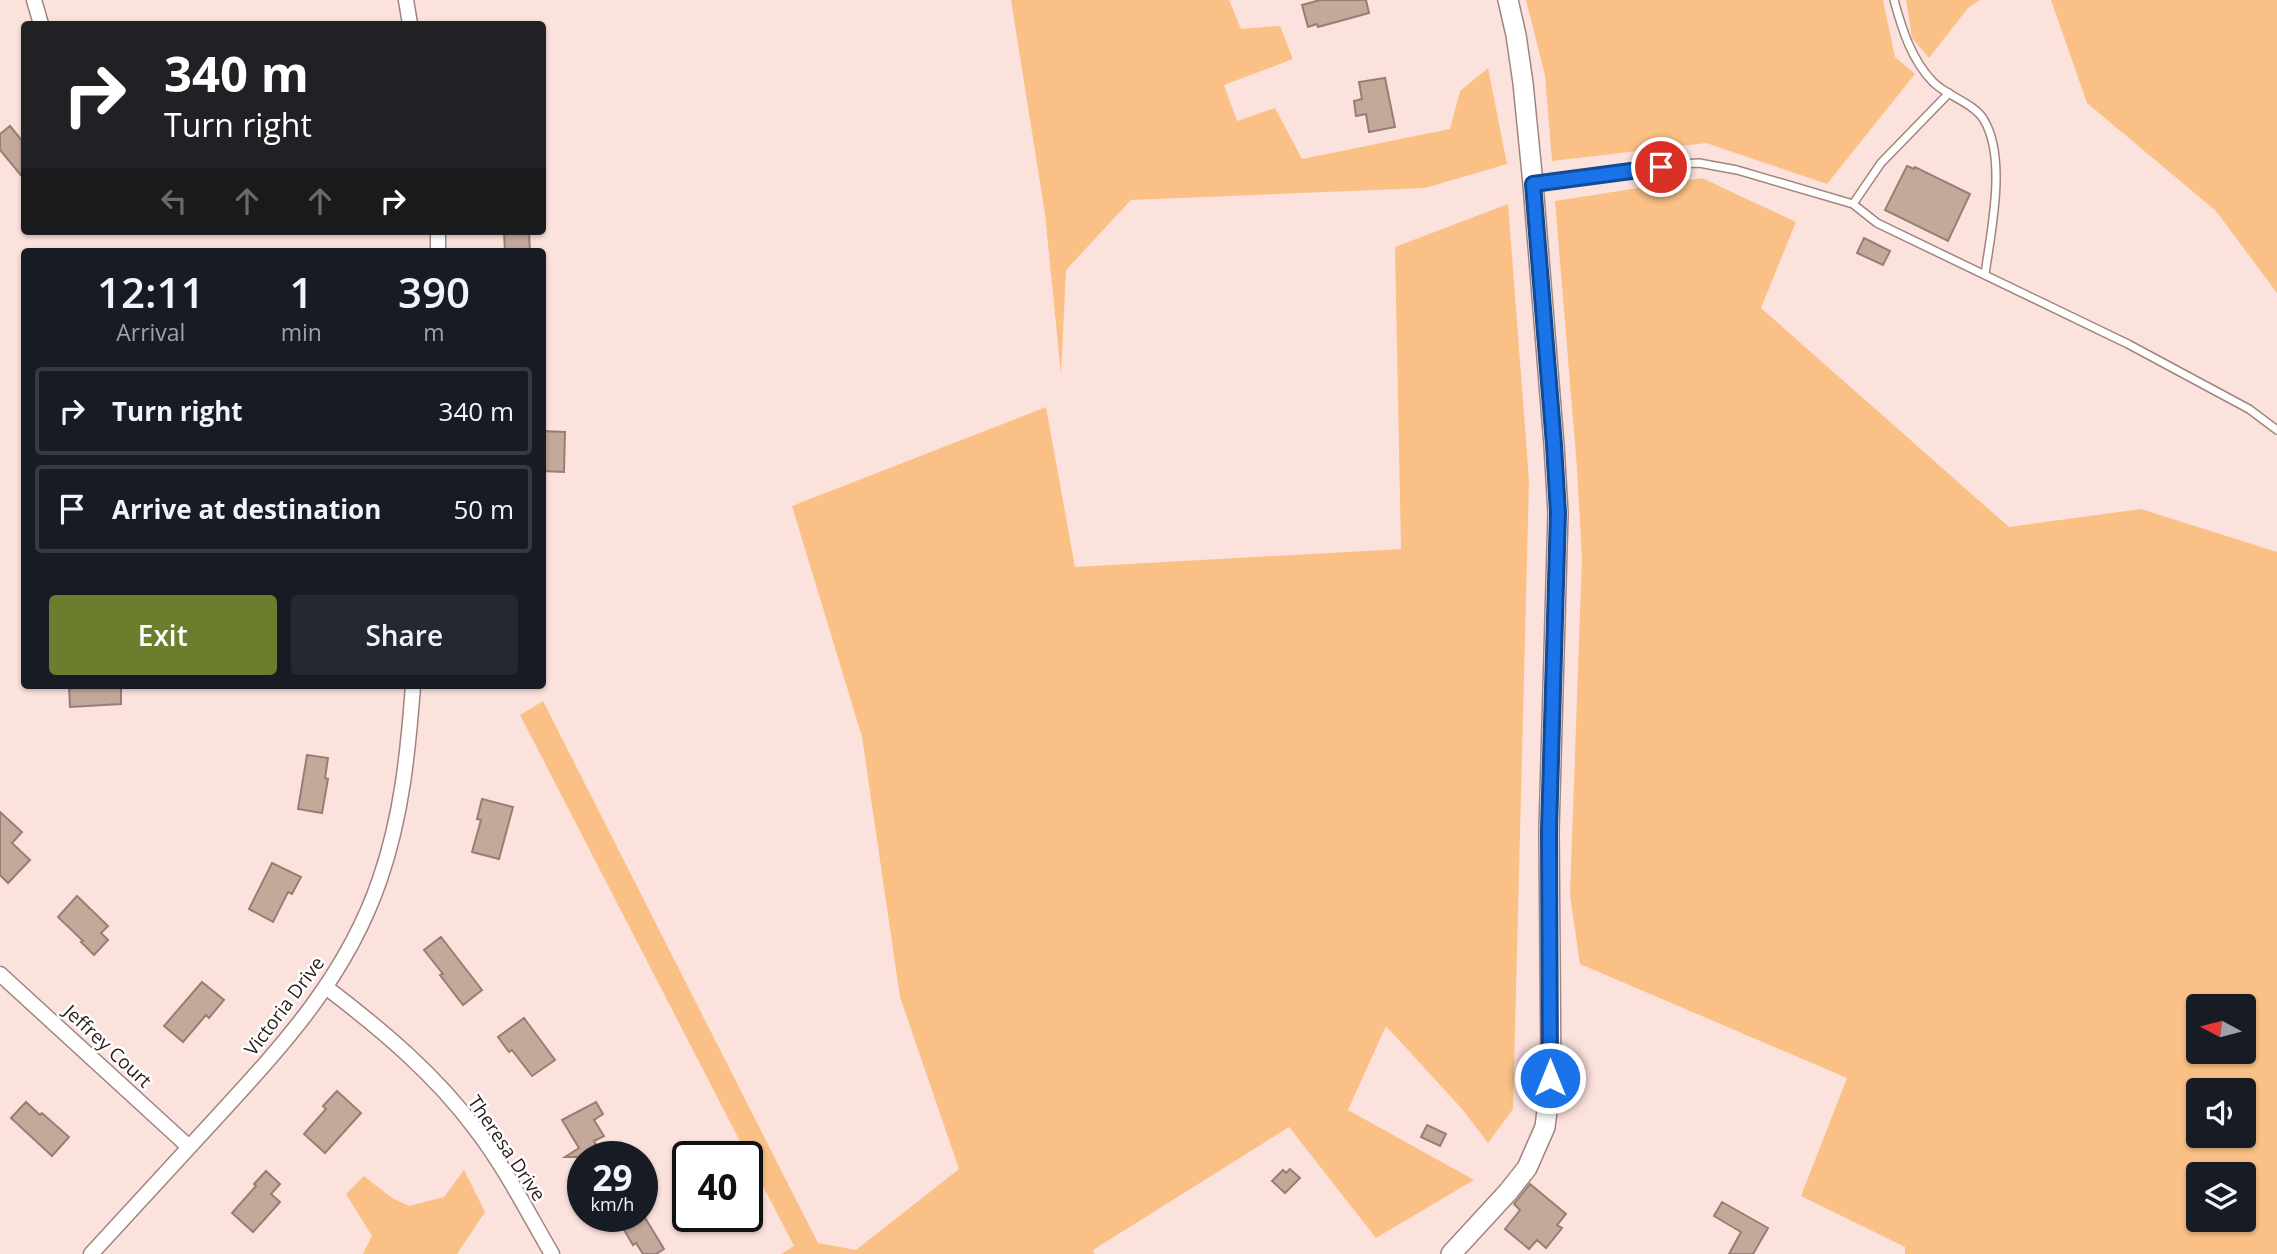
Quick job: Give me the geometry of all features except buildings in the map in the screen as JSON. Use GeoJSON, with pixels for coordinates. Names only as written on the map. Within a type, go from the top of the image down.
{"type":"FeatureCollection","features":[{"type":"Feature","properties":{"kind":"street"},"geometry":{"type":"LineString","coordinates":[[34,0],[40,21]]}},
{"type":"Feature","properties":{"kind":"street"},"geometry":{"type":"LineString","coordinates":[[406,0],[410,21]]}},
{"type":"Feature","properties":{"kind":"street"},"geometry":{"type":"LineString","coordinates":[[1451,1254],[1527,1168],[1545,1127],[1549,1102],[1549,830],[1558,513],[1533,184],[1523,83],[1508,0]]}},
{"type":"Feature","properties":{"kind":"street","name":"Victoria Drive"},"geometry":{"type":"LineString","coordinates":[[91,1254],[294,1031],[327,988],[370,905],[391,842],[404,788],[413,689]]}},
{"type":"Feature","properties":{"kind":"street","name":"Jeffrey Court"},"geometry":{"type":"LineString","coordinates":[[0,974],[189,1147]]}},
{"type":"Feature","properties":{"kind":"street","name":"Theresa Drive"},"geometry":{"type":"LineString","coordinates":[[327,988],[422,1068],[452,1100],[478,1132],[552,1254]]}},
{"type":"Feature","properties":{"kind":"lane"},"geometry":{"type":"LineString","coordinates":[[1894,0],[1906,43],[1933,82],[1983,118],[1995,147],[1994,212],[1985,274]]}},
{"type":"Feature","properties":{"kind":"lane"},"geometry":{"type":"LineString","coordinates":[[1853,204],[1881,163],[1949,93]]}},
{"type":"Feature","properties":{"kind":"lane"},"geometry":{"type":"LineString","coordinates":[[1533,184],[1699,163],[1737,170],[1853,204],[1877,223],[2128,344],[2249,410],[2277,430]]}},
{"type":"Feature","properties":{"kind":"shaded area"},"geometry":{"type":"Polygon","coordinates":[[[1011,0],[1229,0],[1241,29],[1280,26],[1293,59],[1224,85],[1237,121],[1275,108],[1302,159],[1450,129],[1460,91],[1488,68],[1507,164],[1425,188],[1131,200],[1066,270],[1061,374],[1045,214],[1011,0]]]}},
{"type":"Feature","properties":{"kind":"shaded area"},"geometry":{"type":"Polygon","coordinates":[[[1526,0],[1883,0],[1895,57],[1915,74],[1827,184],[1706,143],[1552,161],[1545,75],[1526,0]]]}},
{"type":"Feature","properties":{"kind":"shaded area"},"geometry":{"type":"Polygon","coordinates":[[[1906,0],[1980,0],[1968,8],[1929,58],[1912,38],[1906,0]]]}},
{"type":"Feature","properties":{"kind":"shaded area"},"geometry":{"type":"Polygon","coordinates":[[[2051,0],[2277,0],[2277,293],[2216,211],[2087,103],[2051,0]]]}},
{"type":"Feature","properties":{"kind":"shaded area"},"geometry":{"type":"Polygon","coordinates":[[[1702,178],[1796,222],[1761,308],[2009,527],[2141,509],[2277,552],[2277,1254],[1905,1254],[1905,1247],[1801,1196],[1847,1078],[1580,964],[1570,896],[1582,558],[1555,201],[1702,178]]]}},
{"type":"Feature","properties":{"kind":"shaded area"},"geometry":{"type":"Polygon","coordinates":[[[1508,204],[1529,480],[1513,1109],[1488,1143],[1463,1110],[1386,1026],[1348,1110],[1474,1180],[1376,1238],[1289,1127],[1093,1250],[1094,1254],[781,1254],[794,1246],[763,1186],[763,1141],[740,1141],[520,715],[543,701],[818,1243],[856,1250],[959,1169],[900,997],[862,737],[792,506],[1046,407],[1075,567],[1401,549],[1395,247],[1508,204]]]}},
{"type":"Feature","properties":{"kind":"shaded area"},"geometry":{"type":"Polygon","coordinates":[[[464,1170],[485,1212],[457,1254],[363,1254],[372,1236],[346,1194],[364,1176],[392,1198],[409,1206],[444,1197],[464,1170]]]}},
{"type":"Feature","properties":{"kind":"route"},"geometry":{"type":"LineString","coordinates":[[1550,1078],[1549,830],[1558,513],[1533,184],[1661,167]]}}]}
